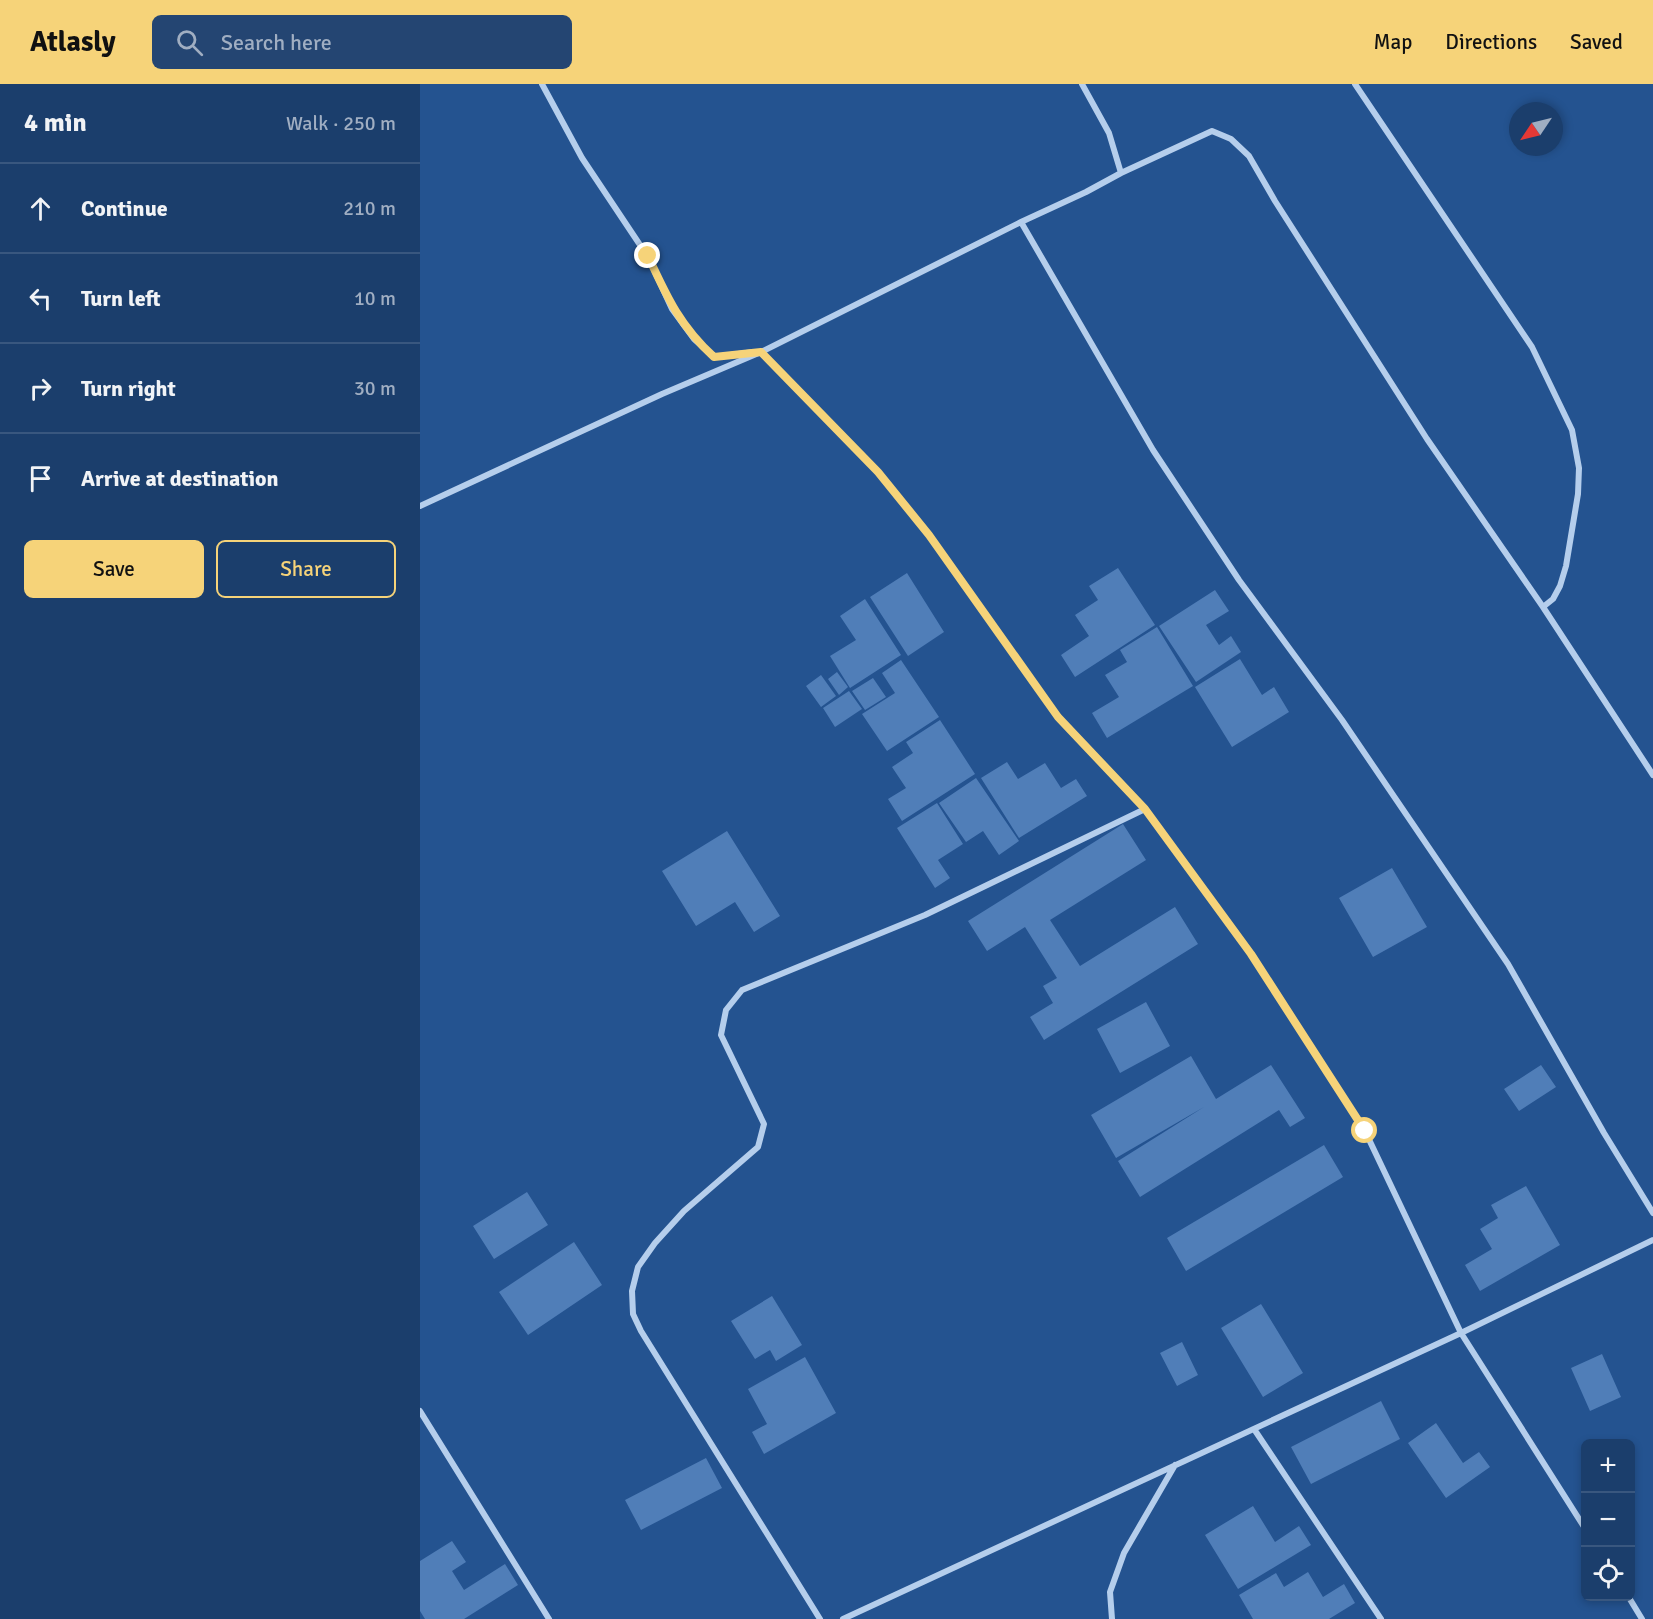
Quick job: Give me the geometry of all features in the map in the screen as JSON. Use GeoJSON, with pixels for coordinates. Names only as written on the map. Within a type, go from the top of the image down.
{"type":"FeatureCollection","features":[{"type":"Feature","properties":{"kind":"street"},"geometry":{"type":"LineString","coordinates":[[542,84],[582,158],[648,256],[672,309],[694,339],[714,357],[761,352]]}},
{"type":"Feature","properties":{"kind":"street"},"geometry":{"type":"LineString","coordinates":[[1082,84],[1109,134],[1121,173]]}},
{"type":"Feature","properties":{"kind":"street"},"geometry":{"type":"LineString","coordinates":[[1355,84],[1532,347],[1572,430],[1579,468],[1578,494],[1566,566],[1560,586],[1553,599],[1543,607]]}},
{"type":"Feature","properties":{"kind":"street"},"geometry":{"type":"LineString","coordinates":[[420,506],[662,394],[761,352],[1021,222],[1212,131],[1231,139],[1249,156],[1275,201],[1427,439],[1543,607],[1653,775]]}},
{"type":"Feature","properties":{"kind":"street"},"geometry":{"type":"LineString","coordinates":[[1021,222],[1159,459],[1239,580],[1342,720],[1509,964],[1604,1133],[1653,1213]]}},
{"type":"Feature","properties":{"kind":"street"},"geometry":{"type":"LineString","coordinates":[[761,352],[878,472],[929,535],[1058,717],[1145,809],[1251,954],[1365,1131],[1461,1333],[1581,1522]]}},
{"type":"Feature","properties":{"kind":"street"},"geometry":{"type":"LineString","coordinates":[[820,1619],[647,1341],[633,1314],[632,1291],[638,1267],[684,1210],[758,1147],[764,1124],[721,1035],[726,1010],[741,990],[925,915],[1145,809]]}},
{"type":"Feature","properties":{"kind":"street"},"geometry":{"type":"LineString","coordinates":[[843,1619],[1461,1333],[1653,1240]]}},
{"type":"Feature","properties":{"kind":"street"},"geometry":{"type":"LineString","coordinates":[[420,1411],[549,1619]]}},
{"type":"Feature","properties":{"kind":"street"},"geometry":{"type":"LineString","coordinates":[[1254,1429],[1381,1619]]}},
{"type":"Feature","properties":{"kind":"street"},"geometry":{"type":"LineString","coordinates":[[1112,1619],[1110,1592],[1124,1553],[1175,1465]]}},
{"type":"Feature","properties":{"kind":"street"},"geometry":{"type":"LineString","coordinates":[[1631,1601],[1642,1619]]}},
{"type":"Feature","properties":{"kind":"building"},"geometry":{"type":"Polygon","coordinates":[[[1118,568],[1155,625],[1075,677],[1061,655],[1089,636],[1075,615],[1098,600],[1089,586],[1118,568]]]}},
{"type":"Feature","properties":{"kind":"building"},"geometry":{"type":"Polygon","coordinates":[[[907,573],[944,632],[908,656],[870,597],[907,573]]]}},
{"type":"Feature","properties":{"kind":"building"},"geometry":{"type":"Polygon","coordinates":[[[1215,590],[1229,611],[1206,625],[1219,645],[1231,636],[1241,652],[1196,682],[1159,626],[1215,590]]]}},
{"type":"Feature","properties":{"kind":"building"},"geometry":{"type":"Polygon","coordinates":[[[865,599],[901,655],[850,688],[830,656],[856,640],[840,616],[865,599]]]}},
{"type":"Feature","properties":{"kind":"building"},"geometry":{"type":"Polygon","coordinates":[[[1157,627],[1193,686],[1107,738],[1092,713],[1119,697],[1105,675],[1127,662],[1120,650],[1157,627]]]}},
{"type":"Feature","properties":{"kind":"building"},"geometry":{"type":"Polygon","coordinates":[[[1240,659],[1262,695],[1274,687],[1289,712],[1232,747],[1195,687],[1240,659]]]}},
{"type":"Feature","properties":{"kind":"building"},"geometry":{"type":"Polygon","coordinates":[[[901,660],[939,717],[887,751],[862,714],[895,693],[882,673],[901,660]]]}},
{"type":"Feature","properties":{"kind":"building"},"geometry":{"type":"Polygon","coordinates":[[[837,672],[848,687],[839,695],[828,679],[837,672]]]}},
{"type":"Feature","properties":{"kind":"building"},"geometry":{"type":"Polygon","coordinates":[[[821,675],[836,696],[821,707],[806,686],[821,675]]]}},
{"type":"Feature","properties":{"kind":"building"},"geometry":{"type":"Polygon","coordinates":[[[873,678],[886,697],[865,710],[852,691],[873,678]]]}},
{"type":"Feature","properties":{"kind":"building"},"geometry":{"type":"Polygon","coordinates":[[[849,691],[862,709],[835,727],[823,708],[849,691]]]}},
{"type":"Feature","properties":{"kind":"building"},"geometry":{"type":"Polygon","coordinates":[[[940,720],[975,774],[902,821],[888,799],[906,788],[892,767],[913,753],[906,742],[940,720]]]}},
{"type":"Feature","properties":{"kind":"building"},"geometry":{"type":"Polygon","coordinates":[[[1007,762],[1018,779],[1045,763],[1061,788],[1076,779],[1087,796],[1019,838],[981,778],[1007,762]]]}},
{"type":"Feature","properties":{"kind":"building"},"geometry":{"type":"Polygon","coordinates":[[[976,778],[1019,841],[999,855],[983,831],[966,842],[939,803],[976,778]]]}},
{"type":"Feature","properties":{"kind":"building"},"geometry":{"type":"Polygon","coordinates":[[[937,803],[963,844],[938,860],[950,878],[935,888],[897,828],[937,803]]]}},
{"type":"Feature","properties":{"kind":"building"},"geometry":{"type":"Polygon","coordinates":[[[1123,824],[1146,860],[1050,920],[1080,966],[1175,907],[1198,944],[1044,1040],[1030,1017],[1053,1003],[1043,986],[1057,978],[1025,927],[987,951],[968,921],[1123,824]]]}},
{"type":"Feature","properties":{"kind":"building"},"geometry":{"type":"Polygon","coordinates":[[[727,831],[780,916],[754,932],[735,902],[696,926],[662,871],[727,831]]]}},
{"type":"Feature","properties":{"kind":"building"},"geometry":{"type":"Polygon","coordinates":[[[1392,868],[1427,927],[1373,957],[1339,898],[1392,868]]]}},
{"type":"Feature","properties":{"kind":"building"},"geometry":{"type":"Polygon","coordinates":[[[1146,1002],[1170,1046],[1120,1073],[1097,1029],[1146,1002]]]}},
{"type":"Feature","properties":{"kind":"building"},"geometry":{"type":"Polygon","coordinates":[[[1191,1056],[1216,1099],[1271,1065],[1305,1118],[1290,1127],[1279,1110],[1140,1197],[1118,1161],[1204,1107],[1116,1158],[1091,1115],[1191,1056]]]}},
{"type":"Feature","properties":{"kind":"building"},"geometry":{"type":"Polygon","coordinates":[[[1541,1065],[1556,1087],[1519,1111],[1504,1089],[1541,1065]]]}},
{"type":"Feature","properties":{"kind":"building"},"geometry":{"type":"Polygon","coordinates":[[[1324,1145],[1343,1177],[1186,1271],[1167,1238],[1324,1145]]]}},
{"type":"Feature","properties":{"kind":"building"},"geometry":{"type":"Polygon","coordinates":[[[1526,1186],[1560,1245],[1480,1291],[1465,1265],[1492,1249],[1480,1229],[1498,1218],[1491,1205],[1526,1186]]]}},
{"type":"Feature","properties":{"kind":"building"},"geometry":{"type":"Polygon","coordinates":[[[527,1192],[548,1225],[494,1259],[473,1226],[527,1192]]]}},
{"type":"Feature","properties":{"kind":"building"},"geometry":{"type":"Polygon","coordinates":[[[574,1242],[602,1285],[528,1335],[499,1292],[574,1242]]]}},
{"type":"Feature","properties":{"kind":"building"},"geometry":{"type":"Polygon","coordinates":[[[772,1296],[802,1345],[776,1361],[770,1350],[755,1359],[731,1321],[772,1296]]]}},
{"type":"Feature","properties":{"kind":"building"},"geometry":{"type":"Polygon","coordinates":[[[1261,1304],[1303,1373],[1263,1397],[1221,1328],[1261,1304]]]}},
{"type":"Feature","properties":{"kind":"building"},"geometry":{"type":"Polygon","coordinates":[[[1182,1342],[1198,1375],[1177,1386],[1160,1353],[1182,1342]]]}},
{"type":"Feature","properties":{"kind":"building"},"geometry":{"type":"Polygon","coordinates":[[[1602,1354],[1621,1397],[1590,1411],[1571,1368],[1602,1354]]]}},
{"type":"Feature","properties":{"kind":"building"},"geometry":{"type":"Polygon","coordinates":[[[805,1357],[836,1413],[764,1454],[752,1432],[767,1424],[748,1389],[805,1357]]]}},
{"type":"Feature","properties":{"kind":"building"},"geometry":{"type":"Polygon","coordinates":[[[1381,1401],[1400,1439],[1311,1484],[1291,1447],[1381,1401]]]}},
{"type":"Feature","properties":{"kind":"building"},"geometry":{"type":"Polygon","coordinates":[[[1436,1423],[1463,1463],[1479,1452],[1490,1467],[1446,1498],[1408,1443],[1436,1423]]]}},
{"type":"Feature","properties":{"kind":"building"},"geometry":{"type":"Polygon","coordinates":[[[706,1458],[722,1488],[641,1530],[625,1500],[706,1458]]]}},
{"type":"Feature","properties":{"kind":"building"},"geometry":{"type":"Polygon","coordinates":[[[1253,1506],[1275,1542],[1299,1526],[1311,1545],[1238,1589],[1205,1535],[1253,1506]]]}},
{"type":"Feature","properties":{"kind":"building"},"geometry":{"type":"Polygon","coordinates":[[[452,1541],[466,1562],[452,1571],[464,1590],[505,1564],[518,1585],[464,1619],[425,1619],[420,1611],[420,1561],[452,1541]]]}},
{"type":"Feature","properties":{"kind":"building"},"geometry":{"type":"Polygon","coordinates":[[[1308,1572],[1323,1597],[1344,1584],[1355,1603],[1329,1619],[1253,1619],[1239,1595],[1276,1573],[1284,1587],[1308,1572]]]}},
{"type":"Feature","properties":{"kind":"route"},"geometry":{"type":"LineString","coordinates":[[648,256],[672,309],[694,339],[714,357],[761,352],[851,447],[878,472],[929,535],[1058,717],[1145,809],[1251,954],[1365,1131]]}}]}
